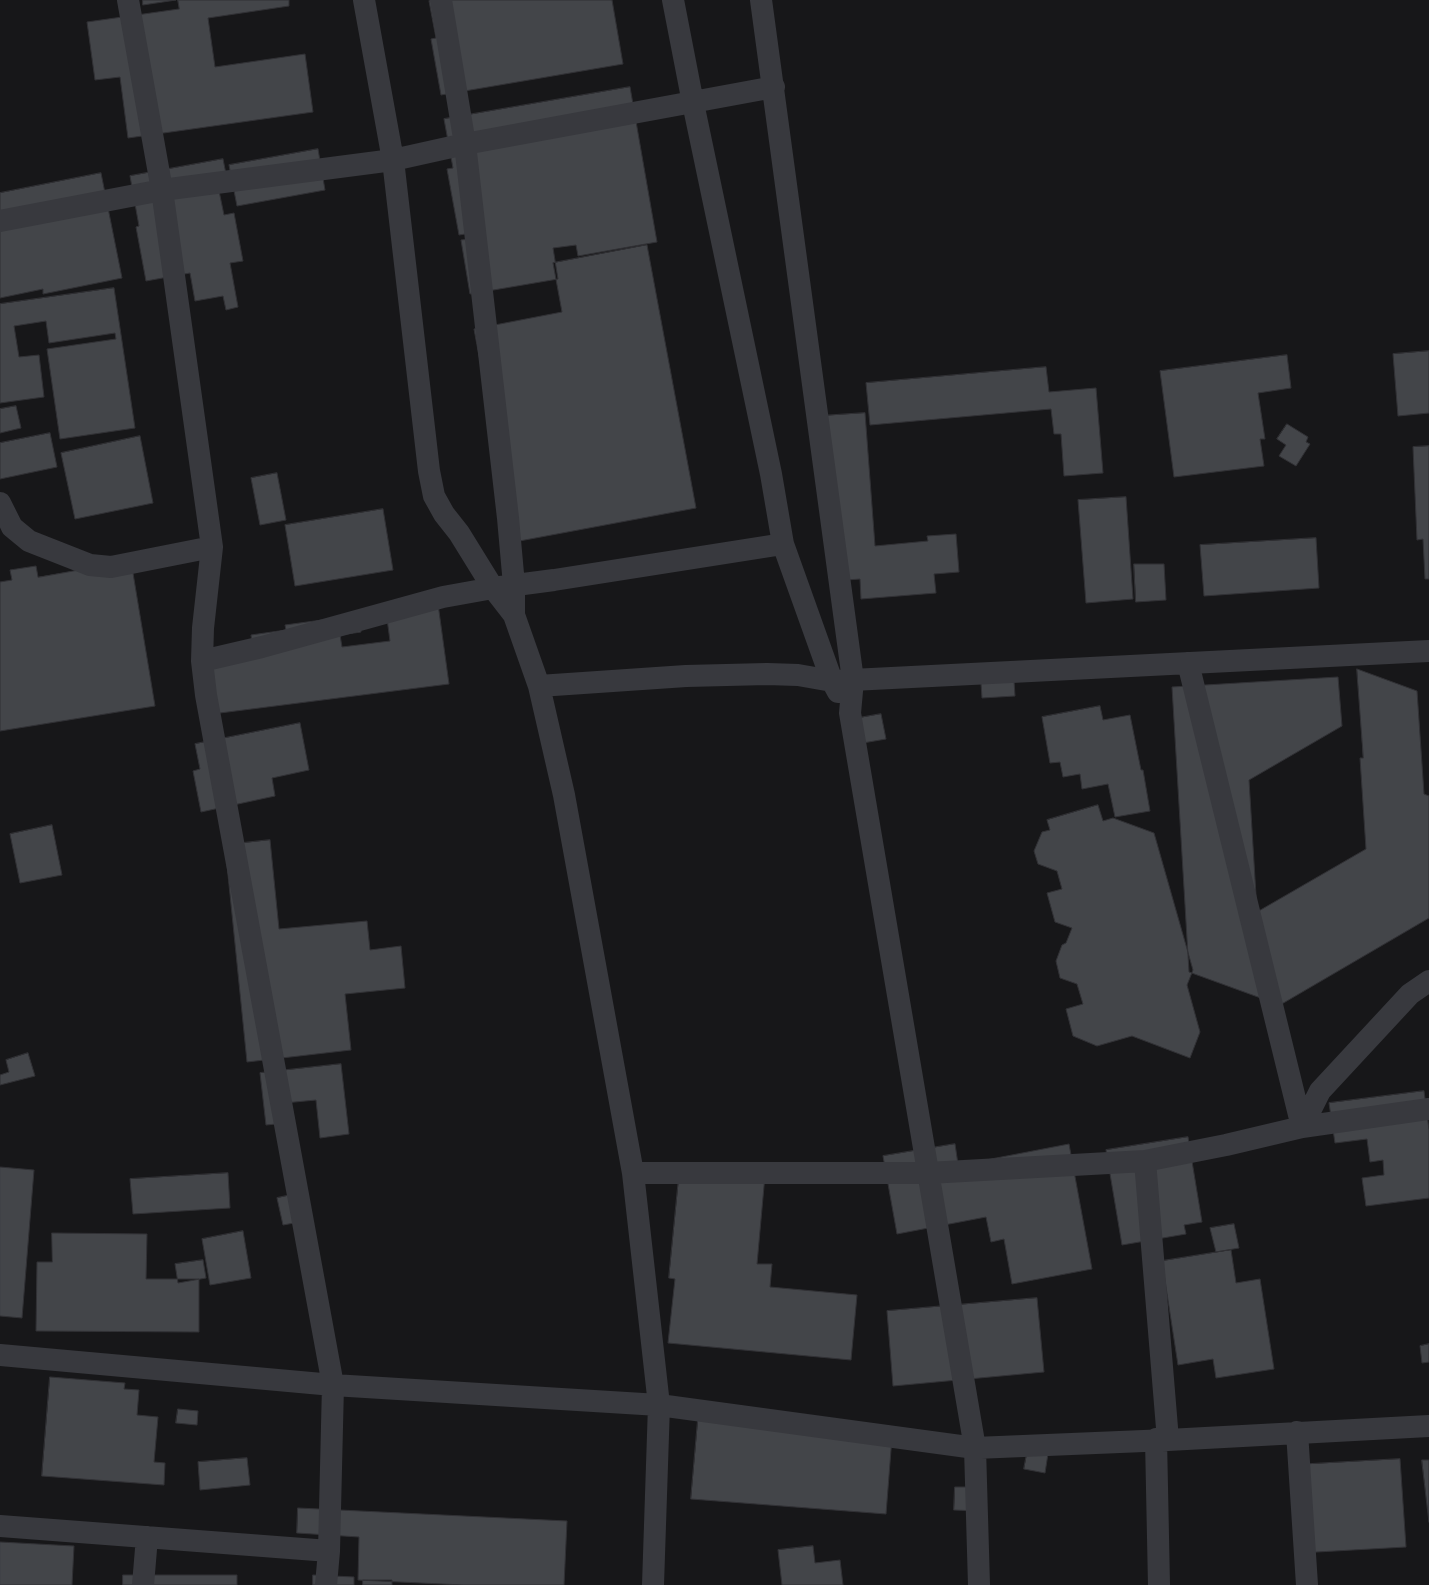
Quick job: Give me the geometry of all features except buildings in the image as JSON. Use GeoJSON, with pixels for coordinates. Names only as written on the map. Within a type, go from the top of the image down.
{"type":"FeatureCollection","features":[{"type":"Feature","properties":{"kind":"street"},"geometry":{"type":"LineString","coordinates":[[128,0],[162,190],[212,547],[203,628],[202,661],[206,695],[333,1385],[329,1551],[326,1585]]}},
{"type":"Feature","properties":{"kind":"street"},"geometry":{"type":"LineString","coordinates":[[364,0],[393,160],[429,471],[434,496],[444,514],[503,587],[539,686],[564,795],[633,1172],[659,1405],[653,1585]]}},
{"type":"Feature","properties":{"kind":"street"},"geometry":{"type":"LineString","coordinates":[[441,0],[465,144],[508,518],[503,587]]}},
{"type":"Feature","properties":{"kind":"street"},"geometry":{"type":"LineString","coordinates":[[673,0],[693,103],[771,474],[783,544],[842,680]]}},
{"type":"Feature","properties":{"kind":"street"},"geometry":{"type":"LineString","coordinates":[[761,0],[774,87],[842,680],[850,713],[975,1448],[979,1585]]}},
{"type":"Feature","properties":{"kind":"street"},"geometry":{"type":"LineString","coordinates":[[0,221],[162,190],[393,160],[465,144],[774,87]]}},
{"type":"Feature","properties":{"kind":"street"},"geometry":{"type":"LineString","coordinates":[[0,503],[12,527],[29,541],[90,565],[111,567],[212,547]]}},
{"type":"Feature","properties":{"kind":"street"},"geometry":{"type":"LineString","coordinates":[[202,661],[262,647],[443,597],[783,544]]}},
{"type":"Feature","properties":{"kind":"street"},"geometry":{"type":"LineString","coordinates":[[539,686],[686,676],[767,674],[798,675],[842,680],[1429,652]]}},
{"type":"Feature","properties":{"kind":"street"},"geometry":{"type":"LineString","coordinates":[[1188,663],[1302,1127]]}},
{"type":"Feature","properties":{"kind":"street"},"geometry":{"type":"LineString","coordinates":[[1302,1127],[1320,1091],[1410,994],[1429,981]]}},
{"type":"Feature","properties":{"kind":"street"},"geometry":{"type":"LineString","coordinates":[[633,1172],[928,1173],[1145,1161],[1226,1145],[1302,1127],[1429,1109]]}},
{"type":"Feature","properties":{"kind":"street"},"geometry":{"type":"LineString","coordinates":[[1145,1161],[1162,1440],[1159,1585]]}},
{"type":"Feature","properties":{"kind":"street"},"geometry":{"type":"LineString","coordinates":[[0,1355],[333,1385],[659,1405],[975,1448],[1429,1426]]}},
{"type":"Feature","properties":{"kind":"street"},"geometry":{"type":"LineString","coordinates":[[1297,1432],[1307,1585]]}},
{"type":"Feature","properties":{"kind":"street"},"geometry":{"type":"LineString","coordinates":[[0,1526],[329,1551]]}},
{"type":"Feature","properties":{"kind":"street"},"geometry":{"type":"LineString","coordinates":[[143,1585],[147,1537]]}}]}
